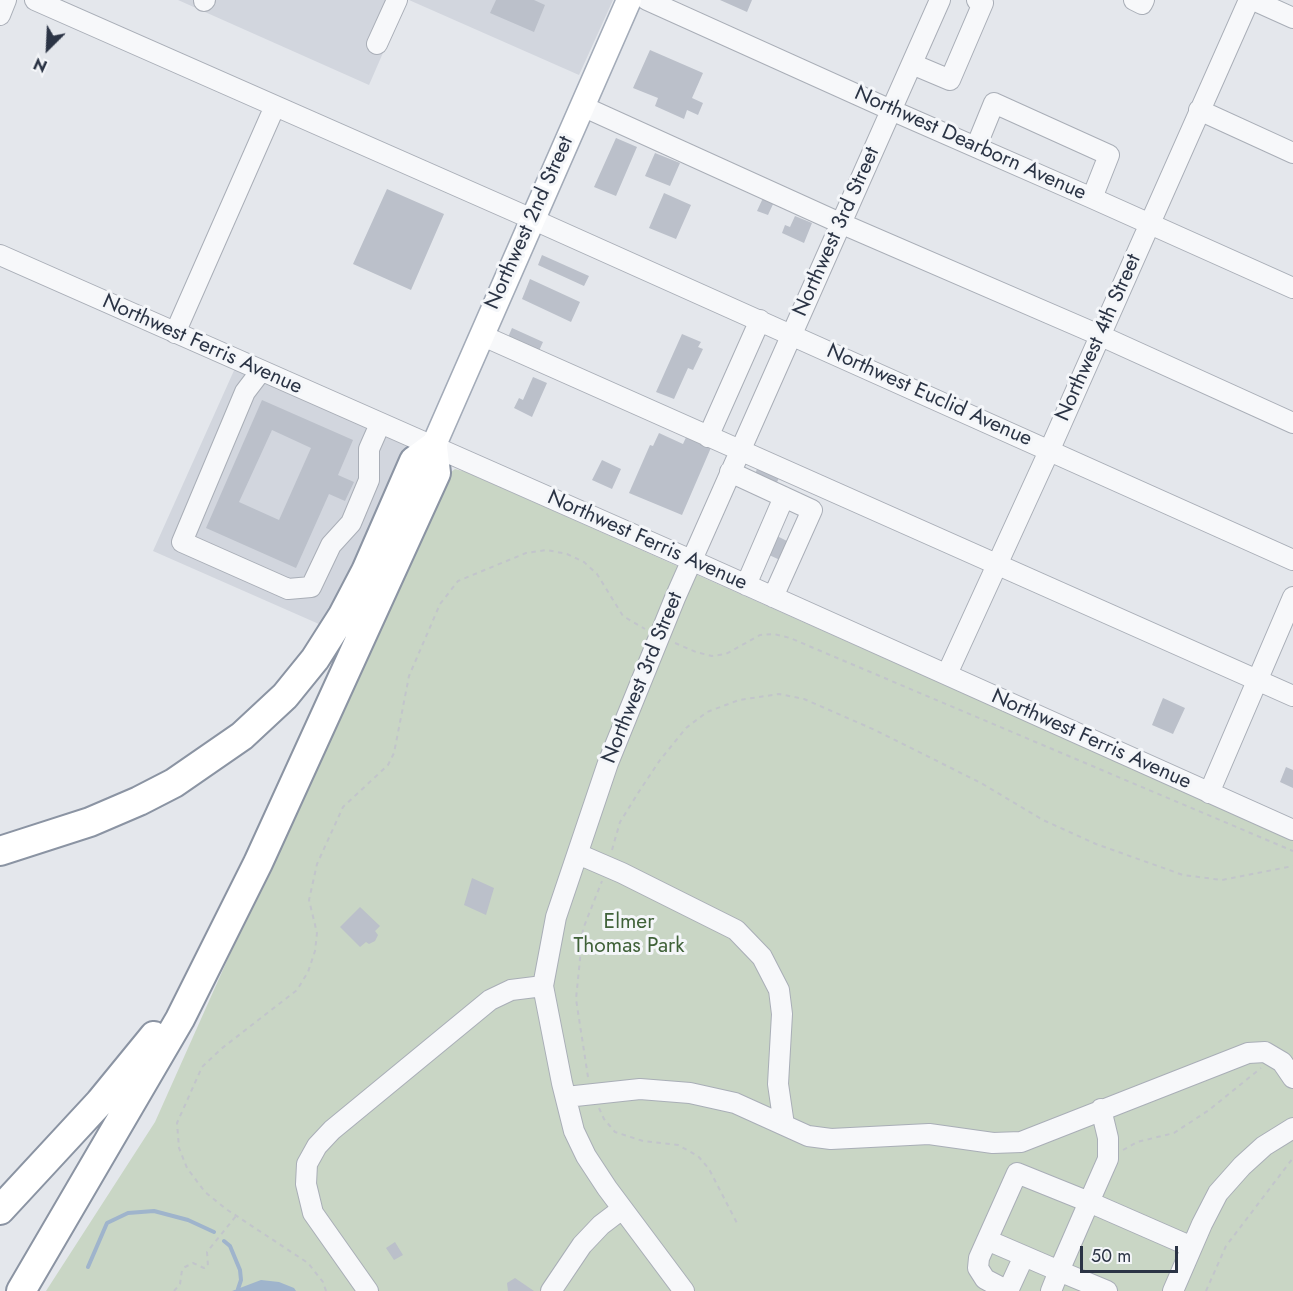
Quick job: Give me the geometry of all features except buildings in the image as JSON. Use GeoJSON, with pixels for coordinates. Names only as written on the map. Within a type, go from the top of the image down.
{"type":"FeatureCollection","features":[{"type":"Feature","properties":{"kind":"highway"},"geometry":{"type":"LineString","coordinates":[[0,851],[90,822],[174,783],[242,736],[285,696],[315,659],[343,615],[414,461],[433,447],[436,473],[258,863],[180,1019],[21,1291]]}},
{"type":"Feature","properties":{"kind":"highway"},"geometry":{"type":"LineString","coordinates":[[0,1210],[130,1067],[171,1014],[214,949]]}},
{"type":"Feature","properties":{"kind":"main road","name":"Northwest 2nd Street"},"geometry":{"type":"LineString","coordinates":[[433,447],[629,0]]}},
{"type":"Feature","properties":{"kind":"street"},"geometry":{"type":"LineString","coordinates":[[0,15],[6,0]]}},
{"type":"Feature","properties":{"kind":"street","name":"Northwest Euclid Avenue"},"geometry":{"type":"LineString","coordinates":[[35,0],[1050,449],[1293,560]]}},
{"type":"Feature","properties":{"kind":"street"},"geometry":{"type":"LineString","coordinates":[[377,44],[397,0]]}},
{"type":"Feature","properties":{"kind":"street","name":"Northwest Dearborn Avenue"},"geometry":{"type":"LineString","coordinates":[[647,0],[1293,288]]}},
{"type":"Feature","properties":{"kind":"street","name":"Northwest 3rd Street"},"geometry":{"type":"LineString","coordinates":[[684,1291],[622,1209],[586,1156],[574,1131],[543,986],[556,917],[608,763],[691,560],[940,0]]}},
{"type":"Feature","properties":{"kind":"street"},"geometry":{"type":"LineString","coordinates":[[912,64],[950,80],[982,3],[977,0]]}},
{"type":"Feature","properties":{"kind":"street"},"geometry":{"type":"LineString","coordinates":[[1134,0],[1142,4],[1144,0]]}},
{"type":"Feature","properties":{"kind":"street"},"geometry":{"type":"LineString","coordinates":[[1251,0],[1293,18]]}},
{"type":"Feature","properties":{"kind":"street","name":"Northwest 4th Street"},"geometry":{"type":"LineString","coordinates":[[947,674],[1050,449],[1199,110],[1251,0]]}},
{"type":"Feature","properties":{"kind":"street"},"geometry":{"type":"LineString","coordinates":[[976,147],[994,103],[1108,155],[1092,198]]}},
{"type":"Feature","properties":{"kind":"street"},"geometry":{"type":"LineString","coordinates":[[175,333],[275,106]]}},
{"type":"Feature","properties":{"kind":"street"},"geometry":{"type":"LineString","coordinates":[[582,106],[1293,423]]}},
{"type":"Feature","properties":{"kind":"street"},"geometry":{"type":"LineString","coordinates":[[1199,110],[1293,153]]}},
{"type":"Feature","properties":{"kind":"street","name":"Northwest Ferris Avenue"},"geometry":{"type":"LineString","coordinates":[[0,255],[691,560],[1293,830]]}},
{"type":"Feature","properties":{"kind":"street"},"geometry":{"type":"LineString","coordinates":[[708,437],[760,320]]}},
{"type":"Feature","properties":{"kind":"street"},"geometry":{"type":"LineString","coordinates":[[481,335],[1293,696]]}},
{"type":"Feature","properties":{"kind":"street"},"geometry":{"type":"LineString","coordinates":[[261,371],[245,392],[182,542],[288,589],[311,587],[331,544],[351,523],[369,480],[369,449],[380,424]]}},
{"type":"Feature","properties":{"kind":"street"},"geometry":{"type":"LineString","coordinates":[[730,472],[812,510],[773,597]]}},
{"type":"Feature","properties":{"kind":"street"},"geometry":{"type":"LineString","coordinates":[[369,480],[399,494]]}},
{"type":"Feature","properties":{"kind":"street"},"geometry":{"type":"LineString","coordinates":[[746,585],[784,497]]}},
{"type":"Feature","properties":{"kind":"street"},"geometry":{"type":"LineString","coordinates":[[351,523],[381,536]]}},
{"type":"Feature","properties":{"kind":"street"},"geometry":{"type":"LineString","coordinates":[[771,527],[798,540]]}},
{"type":"Feature","properties":{"kind":"street"},"geometry":{"type":"LineString","coordinates":[[756,561],[784,574]]}},
{"type":"Feature","properties":{"kind":"street"},"geometry":{"type":"LineString","coordinates":[[1209,793],[1293,597]]}},
{"type":"Feature","properties":{"kind":"street"},"geometry":{"type":"LineString","coordinates":[[578,854],[736,930],[762,957],[779,990],[782,1014],[778,1084],[784,1125]]}},
{"type":"Feature","properties":{"kind":"street"},"geometry":{"type":"LineString","coordinates":[[368,1291],[313,1213],[306,1184],[307,1164],[316,1146],[332,1130],[490,1000],[511,990],[543,986]]}},
{"type":"Feature","properties":{"kind":"street"},"geometry":{"type":"LineString","coordinates":[[566,1097],[640,1089],[690,1093],[735,1103],[808,1136],[831,1139],[928,1134],[993,1143],[1021,1142],[1248,1053],[1265,1052],[1276,1058],[1282,1062],[1293,1078]]}},
{"type":"Feature","properties":{"kind":"street"},"geometry":{"type":"LineString","coordinates":[[1051,1291],[1108,1160],[1108,1138],[1101,1109]]}},
{"type":"Feature","properties":{"kind":"street"},"geometry":{"type":"LineString","coordinates":[[1173,1291],[1218,1194],[1264,1146],[1293,1128]]}},
{"type":"Feature","properties":{"kind":"street"},"geometry":{"type":"LineString","coordinates":[[1024,1256],[1008,1291],[985,1279],[978,1268],[979,1258],[1017,1173],[1192,1247]]}},
{"type":"Feature","properties":{"kind":"street"},"geometry":{"type":"LineString","coordinates":[[551,1291],[582,1245],[601,1225],[622,1209]]}},
{"type":"Feature","properties":{"kind":"street"},"geometry":{"type":"LineString","coordinates":[[987,1240],[1107,1291]]}},
{"type":"Feature","properties":{"kind":"path"},"geometry":{"type":"LineString","coordinates":[[738,1225],[709,1169],[698,1156],[678,1145],[643,1141],[615,1132],[604,1119],[592,1094],[584,1058],[576,999],[583,929],[607,866],[620,822],[660,760],[686,728],[707,712],[740,700],[779,694],[804,699],[875,730],[981,783],[1043,820],[1096,844],[1183,875],[1222,880],[1293,866]]}},
{"type":"Feature","properties":{"kind":"path"},"geometry":{"type":"LineString","coordinates":[[1108,1160],[1137,1142],[1174,1133],[1209,1110],[1276,1058]]}},
{"type":"Feature","properties":{"kind":"path"},"geometry":{"type":"LineString","coordinates":[[1206,1291],[1226,1246],[1293,1158]]}},
{"type":"Feature","properties":{"kind":"path"},"geometry":{"type":"LineString","coordinates":[[174,1291],[182,1280],[182,1270],[185,1267],[193,1263],[204,1268],[207,1266],[207,1252],[236,1216]]}},
{"type":"Feature","properties":{"kind":"shaded area"},"geometry":{"type":"Polygon","coordinates":[[[178,0],[406,0],[369,85],[178,0]]]}},
{"type":"Feature","properties":{"kind":"shaded area"},"geometry":{"type":"Polygon","coordinates":[[[409,0],[613,0],[579,75],[409,0]]]}},
{"type":"Feature","properties":{"kind":"shaded area"},"geometry":{"type":"Polygon","coordinates":[[[236,366],[408,447],[371,541],[328,628],[153,551],[236,366]]]}},
{"type":"Feature","properties":{"kind":"green space","name":"Elmer Thomas Park"},"geometry":{"type":"Polygon","coordinates":[[[455,469],[1293,840],[1293,1291],[46,1291],[155,1122],[442,479],[455,469]]]}},
{"type":"Feature","properties":{"kind":"water"},"geometry":{"type":"Polygon","coordinates":[[[261,1280],[279,1282],[296,1291],[232,1291],[261,1280]]]}},
{"type":"Feature","properties":{"kind":"waterway"},"geometry":{"type":"LineString","coordinates":[[88,1267],[107,1223],[128,1213],[154,1211],[188,1220],[214,1232]]}},
{"type":"Feature","properties":{"kind":"waterway"},"geometry":{"type":"LineString","coordinates":[[224,1241],[230,1246],[240,1270],[241,1280],[238,1289]]}}]}
